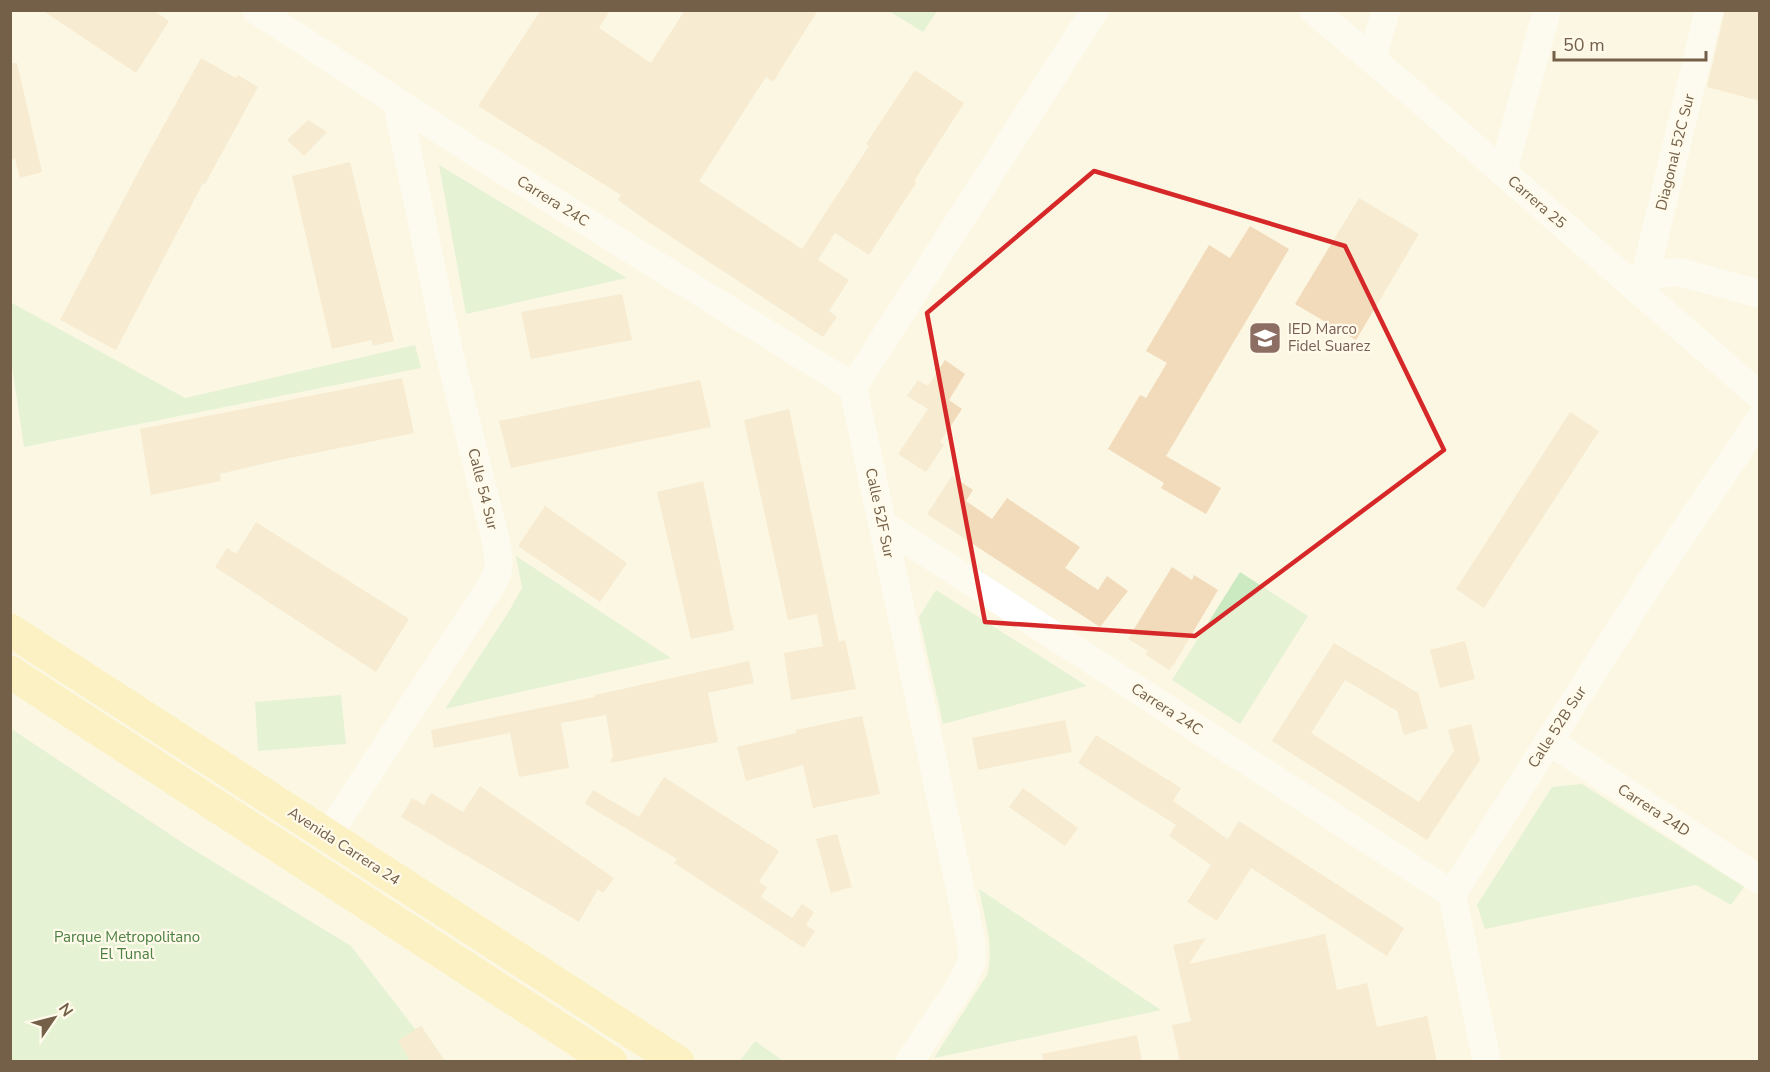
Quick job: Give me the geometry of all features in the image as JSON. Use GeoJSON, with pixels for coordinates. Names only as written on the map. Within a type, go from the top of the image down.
{"type":"FeatureCollection","features":[{"type":"Feature","properties":{"kind":"main road","name":"Avenida Carrera 24"},"geometry":{"type":"LineString","coordinates":[[10,630],[678,1062]]}},
{"type":"Feature","properties":{"kind":"main road"},"geometry":{"type":"LineString","coordinates":[[10,672],[611,1062]]}},
{"type":"Feature","properties":{"kind":"street","name":"Carrera 24C"},"geometry":{"type":"LineString","coordinates":[[256,10],[471,150],[853,387]]}},
{"type":"Feature","properties":{"kind":"street"},"geometry":{"type":"LineString","coordinates":[[853,387],[1095,10]]}},
{"type":"Feature","properties":{"kind":"street","name":"Carrera 25"},"geometry":{"type":"LineString","coordinates":[[1313,10],[1503,172],[1643,287],[1760,396]]}},
{"type":"Feature","properties":{"kind":"street"},"geometry":{"type":"LineString","coordinates":[[1372,58],[1386,10]]}},
{"type":"Feature","properties":{"kind":"street"},"geometry":{"type":"LineString","coordinates":[[1503,172],[1547,10]]}},
{"type":"Feature","properties":{"kind":"street","name":"Diagonal 52C Sur"},"geometry":{"type":"LineString","coordinates":[[1643,287],[1709,10]]}},
{"type":"Feature","properties":{"kind":"street","name":"Calle 54 Sur"},"geometry":{"type":"LineString","coordinates":[[328,835],[491,586],[499,563],[489,509],[448,348],[397,102]]}},
{"type":"Feature","properties":{"kind":"street"},"geometry":{"type":"LineString","coordinates":[[1652,248],[1660,258],[1679,273]]}},
{"type":"Feature","properties":{"kind":"street"},"geometry":{"type":"LineString","coordinates":[[1643,287],[1657,274],[1679,273],[1760,294]]}},
{"type":"Feature","properties":{"kind":"street","name":"Calle 52F Sur"},"geometry":{"type":"LineString","coordinates":[[853,387],[971,940],[972,961],[962,983],[909,1062]]}},
{"type":"Feature","properties":{"kind":"street","name":"Calle 52B Sur"},"geometry":{"type":"LineString","coordinates":[[1452,894],[1652,579],[1760,419]]}},
{"type":"Feature","properties":{"kind":"street","name":"Carrera 24C"},"geometry":{"type":"LineString","coordinates":[[882,524],[1452,894]]}},
{"type":"Feature","properties":{"kind":"street","name":"Carrera 24D"},"geometry":{"type":"LineString","coordinates":[[1549,741],[1760,880]]}},
{"type":"Feature","properties":{"kind":"street"},"geometry":{"type":"LineString","coordinates":[[1452,894],[1487,1062]]}},
{"type":"Feature","properties":{"kind":"highlighted area"},"geometry":{"type":"Polygon","coordinates":[[[1094,171],[1345,246],[1444,450],[1195,636],[985,622],[927,313],[1094,171]]]}},
{"type":"Feature","properties":{"kind":"green space"},"geometry":{"type":"Polygon","coordinates":[[[889,11],[937,11],[923,32],[889,11]]]}},
{"type":"Feature","properties":{"kind":"green space"},"geometry":{"type":"Polygon","coordinates":[[[439,165],[627,278],[466,314],[439,165]]]}},
{"type":"Feature","properties":{"kind":"green space"},"geometry":{"type":"Polygon","coordinates":[[[10,302],[185,398],[415,345],[421,368],[24,447],[11,359],[10,302]]]}},
{"type":"Feature","properties":{"kind":"green space"},"geometry":{"type":"Polygon","coordinates":[[[516,556],[671,658],[445,709],[522,588],[516,556]]]}},
{"type":"Feature","properties":{"kind":"green space"},"geometry":{"type":"Polygon","coordinates":[[[1240,572],[1308,616],[1240,724],[1172,680],[1240,572]]]}},
{"type":"Feature","properties":{"kind":"green space"},"geometry":{"type":"Polygon","coordinates":[[[936,590],[1087,686],[943,724],[919,617],[936,590]]]}},
{"type":"Feature","properties":{"kind":"green space"},"geometry":{"type":"Polygon","coordinates":[[[341,695],[346,744],[258,751],[255,702],[341,695]]]}},
{"type":"Feature","properties":{"kind":"green space","name":"Parque Metropolitano El Tunal"},"geometry":{"type":"Polygon","coordinates":[[[10,728],[189,847],[351,946],[415,1029],[421,1026],[445,1061],[11,1061],[10,728]]]}},
{"type":"Feature","properties":{"kind":"green space"},"geometry":{"type":"Polygon","coordinates":[[[1582,784],[1744,887],[1731,905],[1696,885],[1485,929],[1477,905],[1552,787],[1582,784]]]}},
{"type":"Feature","properties":{"kind":"green space"},"geometry":{"type":"Polygon","coordinates":[[[979,889],[1161,1010],[934,1058],[987,975],[989,943],[979,889]]]}},
{"type":"Feature","properties":{"kind":"green space"},"geometry":{"type":"Polygon","coordinates":[[[755,1041],[783,1061],[740,1061],[755,1041]]]}},
{"type":"Feature","properties":{"kind":"building"},"geometry":{"type":"Polygon","coordinates":[[[42,10],[153,10],[169,21],[136,73],[42,10]]]}},
{"type":"Feature","properties":{"kind":"building"},"geometry":{"type":"Polygon","coordinates":[[[541,10],[610,10],[599,28],[651,63],[685,10],[818,10],[773,82],[766,77],[699,181],[802,249],[869,146],[866,144],[915,70],[964,103],[869,255],[835,233],[818,260],[849,280],[829,311],[837,317],[823,337],[647,221],[618,200],[621,195],[478,106],[541,10]]]}},
{"type":"Feature","properties":{"kind":"building"},"geometry":{"type":"Polygon","coordinates":[[[1725,10],[1760,10],[1760,101],[1707,87],[1725,10]]]}},
{"type":"Feature","properties":{"kind":"building"},"geometry":{"type":"Polygon","coordinates":[[[201,58],[236,78],[238,75],[258,87],[205,184],[203,183],[116,350],[60,320],[201,58]]]}},
{"type":"Feature","properties":{"kind":"building"},"geometry":{"type":"Polygon","coordinates":[[[10,63],[17,63],[42,172],[20,178],[15,159],[10,160],[10,63]]]}},
{"type":"Feature","properties":{"kind":"building"},"geometry":{"type":"Polygon","coordinates":[[[308,120],[327,132],[304,156],[287,140],[308,120]]]}},
{"type":"Feature","properties":{"kind":"building"},"geometry":{"type":"Polygon","coordinates":[[[350,162],[394,341],[373,346],[371,340],[332,349],[292,176],[350,162]]]}},
{"type":"Feature","properties":{"kind":"building"},"geometry":{"type":"Polygon","coordinates":[[[1359,198],[1419,234],[1356,340],[1295,304],[1359,198]]]}},
{"type":"Feature","properties":{"kind":"building"},"geometry":{"type":"Polygon","coordinates":[[[1250,226],[1289,249],[1166,456],[1221,488],[1206,514],[1161,488],[1164,483],[1108,449],[1140,395],[1146,398],[1167,363],[1146,351],[1209,245],[1230,258],[1250,226]]]}},
{"type":"Feature","properties":{"kind":"building"},"geometry":{"type":"Polygon","coordinates":[[[622,294],[632,340],[531,359],[521,312],[622,294]]]}},
{"type":"Feature","properties":{"kind":"building"},"geometry":{"type":"Polygon","coordinates":[[[945,360],[965,374],[949,400],[962,409],[940,442],[944,445],[926,472],[898,454],[928,409],[907,396],[918,380],[928,386],[945,360]]]}},
{"type":"Feature","properties":{"kind":"building"},"geometry":{"type":"Polygon","coordinates":[[[402,378],[414,433],[275,461],[220,474],[221,481],[151,495],[140,429],[402,378]]]}},
{"type":"Feature","properties":{"kind":"building"},"geometry":{"type":"Polygon","coordinates":[[[700,380],[711,427],[511,468],[499,421],[700,380]]]}},
{"type":"Feature","properties":{"kind":"building"},"geometry":{"type":"Polygon","coordinates":[[[789,409],[839,642],[845,640],[856,689],[791,700],[784,653],[823,646],[817,614],[788,620],[744,420],[789,409]]]}},
{"type":"Feature","properties":{"kind":"building"},"geometry":{"type":"Polygon","coordinates":[[[1570,412],[1599,431],[1484,608],[1456,589],[1570,412]]]}},
{"type":"Feature","properties":{"kind":"building"},"geometry":{"type":"Polygon","coordinates":[[[952,476],[973,490],[966,501],[992,519],[1007,498],[1080,547],[1065,568],[1098,590],[1107,576],[1128,591],[1100,627],[927,514],[952,476]]]}},
{"type":"Feature","properties":{"kind":"building"},"geometry":{"type":"Polygon","coordinates":[[[703,481],[734,630],[691,639],[657,492],[703,481]]]}},
{"type":"Feature","properties":{"kind":"building"},"geometry":{"type":"Polygon","coordinates":[[[545,506],[627,563],[600,602],[518,546],[545,506]]]}},
{"type":"Feature","properties":{"kind":"building"},"geometry":{"type":"Polygon","coordinates":[[[256,522],[409,619],[376,672],[215,567],[227,548],[236,554],[256,522]]]}},
{"type":"Feature","properties":{"kind":"building"},"geometry":{"type":"Polygon","coordinates":[[[1172,567],[1192,580],[1194,575],[1218,590],[1169,670],[1146,655],[1148,651],[1128,639],[1172,567]]]}},
{"type":"Feature","properties":{"kind":"building"},"geometry":{"type":"Polygon","coordinates":[[[1465,641],[1475,679],[1440,688],[1430,650],[1465,641]]]}},
{"type":"Feature","properties":{"kind":"building"},"geometry":{"type":"Polygon","coordinates":[[[1334,643],[1418,693],[1428,728],[1404,735],[1397,711],[1345,680],[1311,733],[1419,802],[1454,751],[1448,730],[1471,724],[1480,760],[1427,840],[1272,741],[1334,643]]]}},
{"type":"Feature","properties":{"kind":"building"},"geometry":{"type":"Polygon","coordinates":[[[749,661],[754,683],[708,693],[718,742],[610,763],[613,756],[606,715],[600,716],[561,723],[569,768],[519,777],[510,733],[434,748],[431,730],[595,697],[595,695],[749,661]]]}},
{"type":"Feature","properties":{"kind":"building"},"geometry":{"type":"Polygon","coordinates":[[[862,716],[880,794],[813,808],[803,765],[746,781],[737,747],[796,733],[796,730],[862,716]]]}},
{"type":"Feature","properties":{"kind":"building"},"geometry":{"type":"Polygon","coordinates":[[[1065,720],[1072,752],[978,770],[972,738],[1065,720]]]}},
{"type":"Feature","properties":{"kind":"building"},"geometry":{"type":"Polygon","coordinates":[[[1096,735],[1181,788],[1173,801],[1228,839],[1239,821],[1404,928],[1387,956],[1251,868],[1217,921],[1187,902],[1211,865],[1169,836],[1176,825],[1078,763],[1096,735]]]}},
{"type":"Feature","properties":{"kind":"building"},"geometry":{"type":"Polygon","coordinates":[[[664,777],[779,851],[759,882],[767,887],[761,897],[792,918],[802,904],[814,912],[806,925],[815,931],[804,948],[674,863],[677,859],[585,804],[593,790],[639,817],[664,777]]]}},
{"type":"Feature","properties":{"kind":"building"},"geometry":{"type":"Polygon","coordinates":[[[480,786],[614,878],[603,893],[598,889],[579,922],[401,817],[412,798],[424,805],[431,793],[463,812],[480,786]]]}},
{"type":"Feature","properties":{"kind":"building"},"geometry":{"type":"Polygon","coordinates":[[[1023,788],[1078,828],[1065,846],[1009,807],[1023,788]]]}},
{"type":"Feature","properties":{"kind":"building"},"geometry":{"type":"Polygon","coordinates":[[[837,834],[852,887],[831,893],[816,839],[837,834]]]}},
{"type":"Feature","properties":{"kind":"building"},"geometry":{"type":"Polygon","coordinates":[[[1325,934],[1337,990],[1367,983],[1377,1027],[1427,1016],[1437,1062],[1180,1062],[1172,1025],[1191,1021],[1173,945],[1206,938],[1189,964],[1325,934]]]}},
{"type":"Feature","properties":{"kind":"building"},"geometry":{"type":"Polygon","coordinates":[[[421,1026],[445,1062],[411,1062],[398,1041],[421,1026]]]}},
{"type":"Feature","properties":{"kind":"building"},"geometry":{"type":"Polygon","coordinates":[[[1137,1035],[1142,1062],[1043,1062],[1042,1054],[1137,1035]]]}},
{"type":"Feature","properties":{"kind":"place","name":"IED Marco Fidel Suarez"},"geometry":{"type":"Point","coordinates":[1265,338]}}]}
